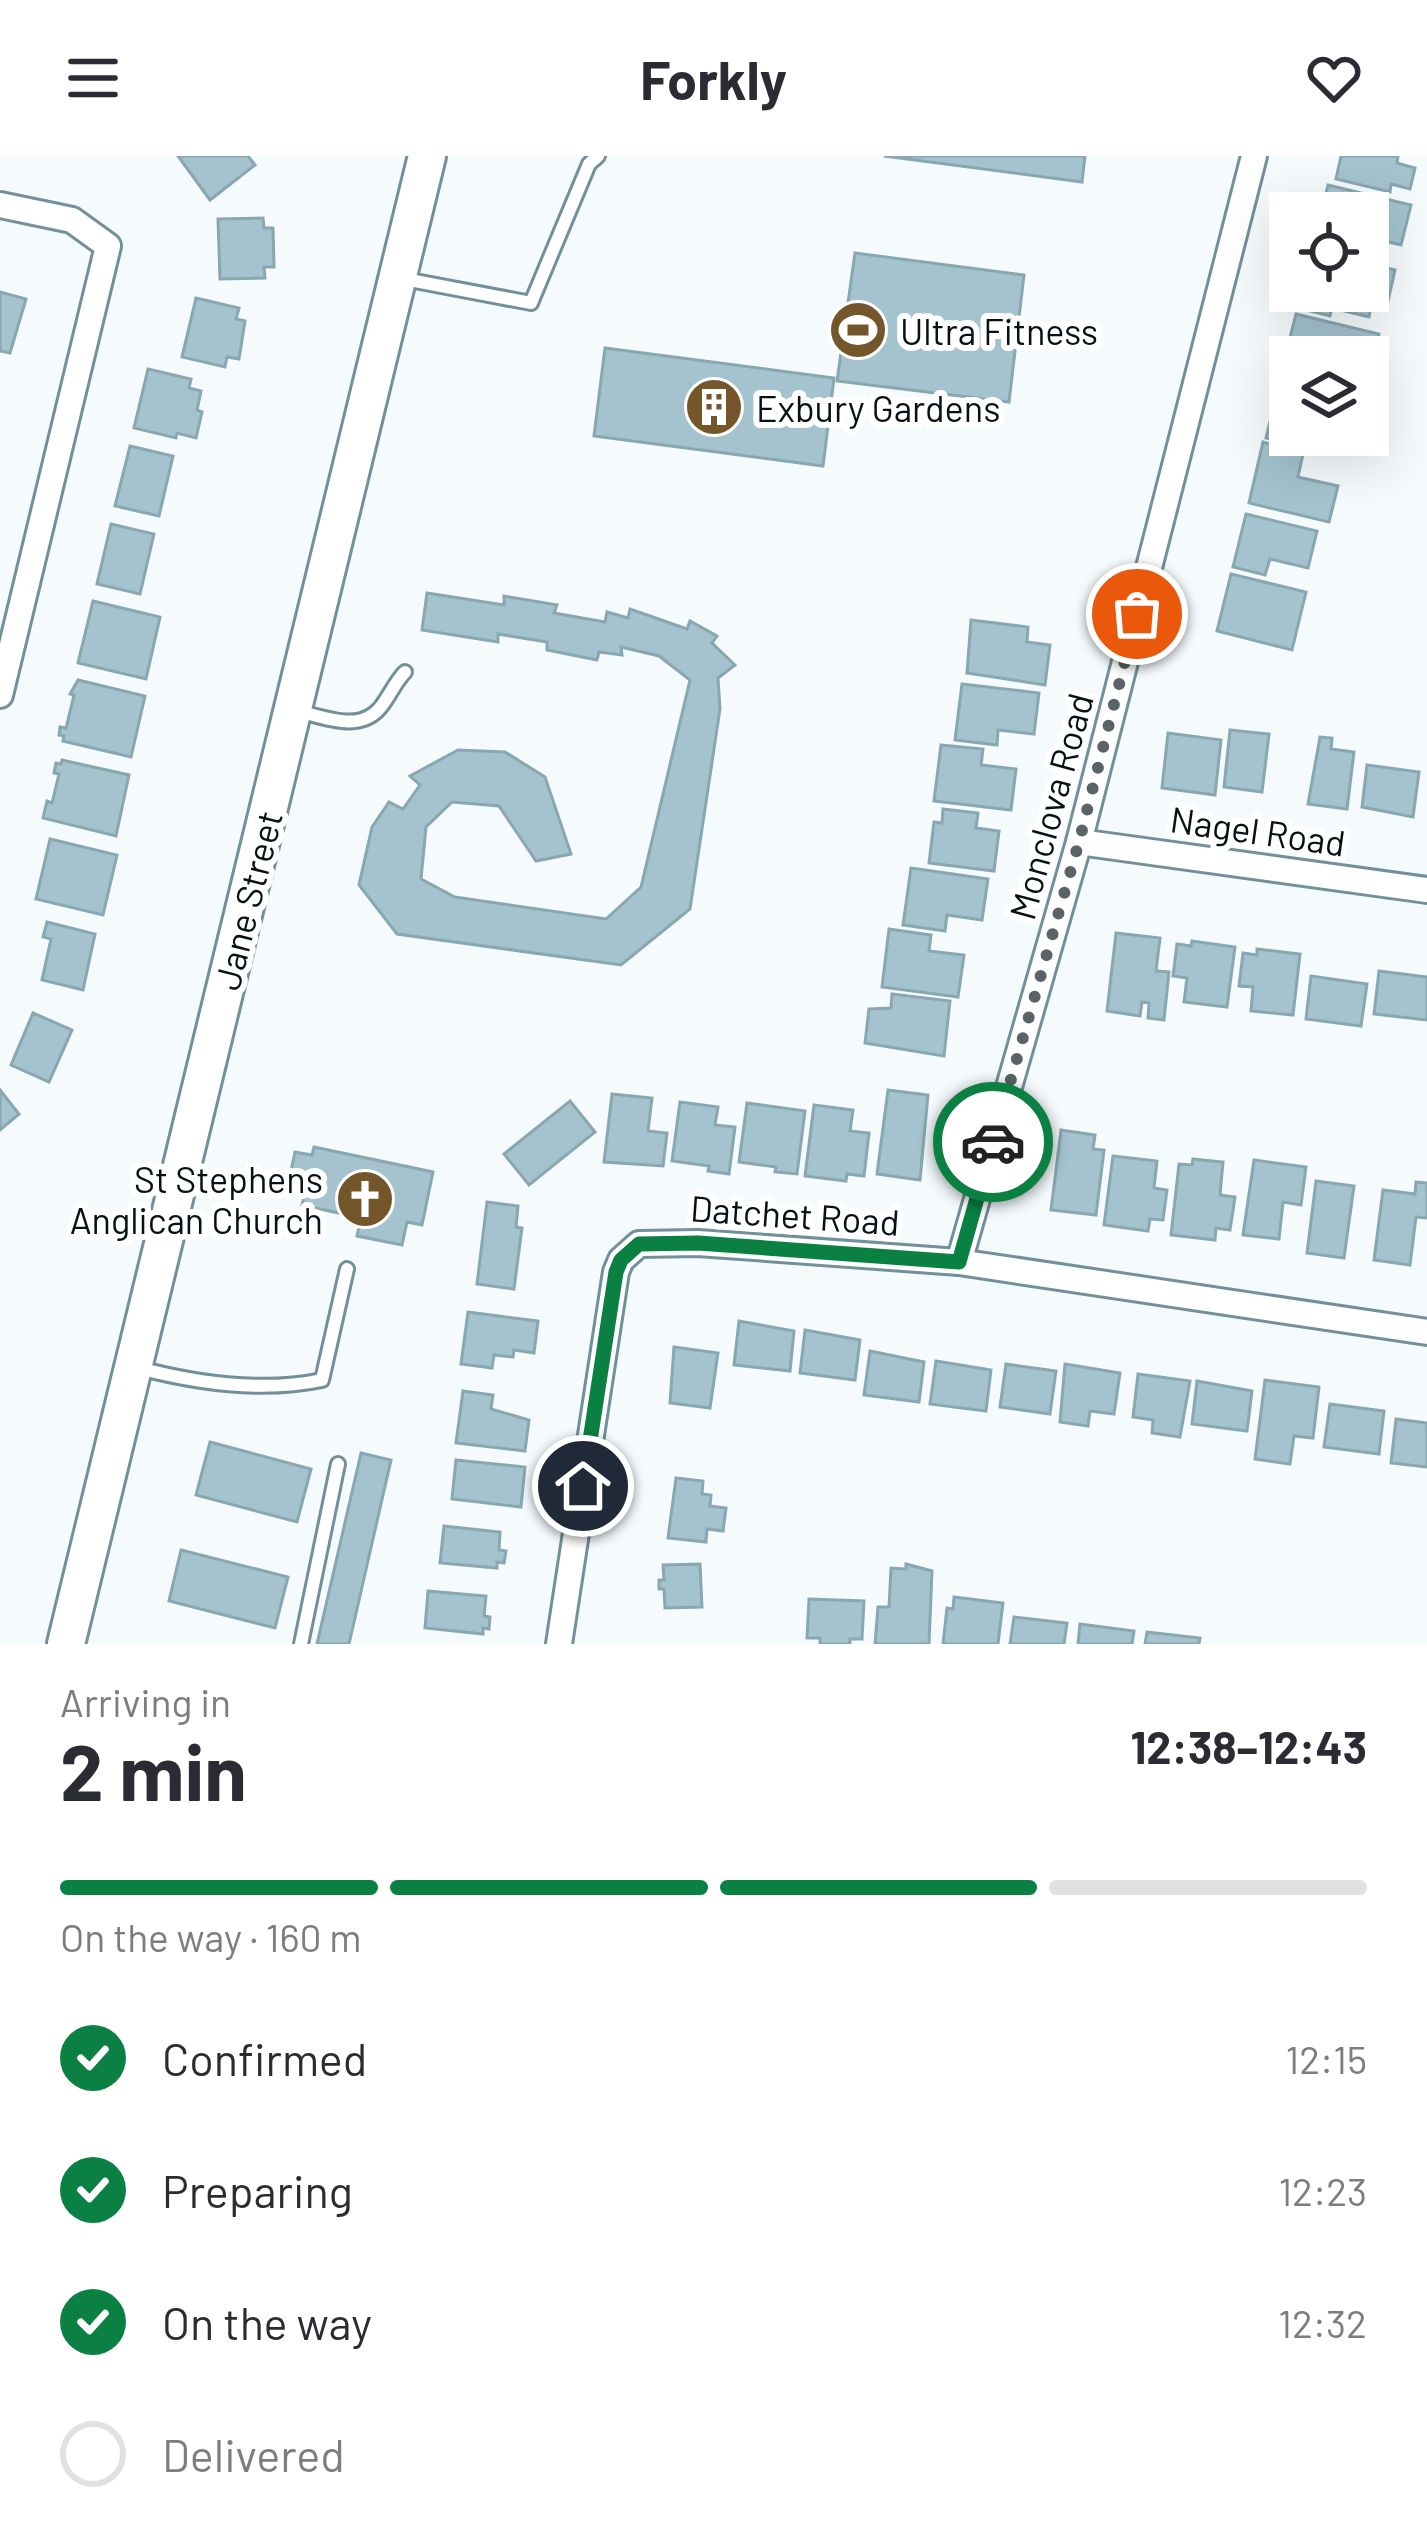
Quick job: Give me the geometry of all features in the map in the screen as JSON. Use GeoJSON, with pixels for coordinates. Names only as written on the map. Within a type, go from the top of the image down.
{"type":"FeatureCollection","features":[{"type":"Feature","properties":{"kind":"main road","name":"Jane Street"},"geometry":{"type":"LineString","coordinates":[[66,1644],[428,156]]}},
{"type":"Feature","properties":{"kind":"street","name":"Monclova Road"},"geometry":{"type":"LineString","coordinates":[[959,1262],[1079,842],[1254,156]]}},
{"type":"Feature","properties":{"kind":"street"},"geometry":{"type":"LineString","coordinates":[[0,205],[72,220],[108,246],[0,695]]}},
{"type":"Feature","properties":{"kind":"street","name":"Nagel Road"},"geometry":{"type":"LineString","coordinates":[[1079,842],[1427,890]]}},
{"type":"Feature","properties":{"kind":"street","name":"Datchet Road"},"geometry":{"type":"LineString","coordinates":[[559,1644],[616,1272],[621,1260],[639,1244],[664,1241],[959,1262],[1427,1332]]}},
{"type":"Feature","properties":{"kind":"lane"},"geometry":{"type":"LineString","coordinates":[[398,277],[531,303],[589,164],[598,156]]}},
{"type":"Feature","properties":{"kind":"lane"},"geometry":{"type":"LineString","coordinates":[[293,710],[339,721],[362,721],[380,710],[405,672]]}},
{"type":"Feature","properties":{"kind":"lane"},"geometry":{"type":"LineString","coordinates":[[134,1367],[174,1378],[283,1388],[322,1379],[346,1269]]}},
{"type":"Feature","properties":{"kind":"lane"},"geometry":{"type":"LineString","coordinates":[[301,1644],[338,1464]]}},
{"type":"Feature","properties":{"kind":"building"},"geometry":{"type":"Polygon","coordinates":[[[178,156],[248,156],[255,165],[210,200],[178,156]]]}},
{"type":"Feature","properties":{"kind":"building"},"geometry":{"type":"Polygon","coordinates":[[[884,156],[1085,156],[1082,182],[884,156]]]}},
{"type":"Feature","properties":{"kind":"building"},"geometry":{"type":"Polygon","coordinates":[[[1341,156],[1398,156],[1397,163],[1415,168],[1410,189],[1391,184],[1390,192],[1336,179],[1341,156]]]}},
{"type":"Feature","properties":{"kind":"building"},"geometry":{"type":"Polygon","coordinates":[[[1328,185],[1357,192],[1326,192],[1328,185]]]}},
{"type":"Feature","properties":{"kind":"building"},"geometry":{"type":"Polygon","coordinates":[[[1389,200],[1411,205],[1401,245],[1389,242],[1389,200]]]}},
{"type":"Feature","properties":{"kind":"building"},"geometry":{"type":"Polygon","coordinates":[[[263,218],[264,228],[273,228],[274,267],[264,267],[265,278],[220,279],[218,219],[263,218]]]}},
{"type":"Feature","properties":{"kind":"building"},"geometry":{"type":"Polygon","coordinates":[[[855,253],[1024,275],[1009,402],[837,381],[855,253]]]}},
{"type":"Feature","properties":{"kind":"building"},"geometry":{"type":"Polygon","coordinates":[[[0,292],[26,299],[10,353],[0,351],[0,292]]]}},
{"type":"Feature","properties":{"kind":"building"},"geometry":{"type":"Polygon","coordinates":[[[196,298],[239,308],[236,319],[245,321],[239,359],[227,357],[225,367],[182,357],[196,298]]]}},
{"type":"Feature","properties":{"kind":"building"},"geometry":{"type":"Polygon","coordinates":[[[1296,314],[1379,334],[1378,336],[1290,336],[1296,314]]]}},
{"type":"Feature","properties":{"kind":"building","name":"Exbury Gardens"},"geometry":{"type":"Polygon","coordinates":[[[605,348],[834,378],[823,466],[594,436],[605,348]]]}},
{"type":"Feature","properties":{"kind":"building"},"geometry":{"type":"Polygon","coordinates":[[[148,369],[191,379],[189,388],[201,391],[196,438],[134,428],[148,369]]]}},
{"type":"Feature","properties":{"kind":"building"},"geometry":{"type":"Polygon","coordinates":[[[1263,442],[1269,444],[1269,456],[1303,456],[1298,477],[1338,486],[1329,522],[1249,503],[1263,442]]]}},
{"type":"Feature","properties":{"kind":"building"},"geometry":{"type":"Polygon","coordinates":[[[130,446],[173,456],[159,516],[115,506],[130,446]]]}},
{"type":"Feature","properties":{"kind":"building"},"geometry":{"type":"Polygon","coordinates":[[[1246,514],[1317,531],[1308,568],[1270,559],[1265,575],[1233,567],[1246,514]]]}},
{"type":"Feature","properties":{"kind":"building"},"geometry":{"type":"Polygon","coordinates":[[[111,524],[154,534],[140,594],[97,584],[111,524]]]}},
{"type":"Feature","properties":{"kind":"building"},"geometry":{"type":"Polygon","coordinates":[[[1231,574],[1306,592],[1292,650],[1217,631],[1231,574]]]}},
{"type":"Feature","properties":{"kind":"building"},"geometry":{"type":"Polygon","coordinates":[[[427,593],[504,605],[504,596],[557,605],[554,613],[605,622],[607,612],[628,618],[630,609],[687,629],[690,621],[717,636],[712,643],[735,665],[718,678],[720,709],[690,909],[621,965],[397,934],[359,885],[372,827],[389,802],[403,809],[420,785],[410,776],[458,750],[505,752],[545,777],[571,854],[536,861],[499,806],[452,802],[426,827],[421,879],[455,897],[606,919],[641,887],[690,680],[659,656],[621,647],[622,655],[599,652],[597,660],[547,650],[547,642],[498,634],[498,642],[422,630],[427,593]]]}},
{"type":"Feature","properties":{"kind":"building"},"geometry":{"type":"Polygon","coordinates":[[[93,601],[160,617],[146,679],[78,663],[93,601]]]}},
{"type":"Feature","properties":{"kind":"building"},"geometry":{"type":"Polygon","coordinates":[[[971,620],[1028,627],[1027,642],[1050,645],[1045,685],[967,673],[971,620]]]}},
{"type":"Feature","properties":{"kind":"building"},"geometry":{"type":"Polygon","coordinates":[[[78,680],[145,696],[131,757],[63,741],[60,727],[66,728],[74,695],[70,694],[78,680]]]}},
{"type":"Feature","properties":{"kind":"building"},"geometry":{"type":"Polygon","coordinates":[[[962,684],[1039,693],[1034,734],[998,730],[997,745],[955,740],[962,684]]]}},
{"type":"Feature","properties":{"kind":"building"},"geometry":{"type":"Polygon","coordinates":[[[1230,730],[1269,734],[1262,792],[1224,787],[1230,730]]]}},
{"type":"Feature","properties":{"kind":"building"},"geometry":{"type":"Polygon","coordinates":[[[1168,733],[1221,740],[1215,795],[1162,788],[1168,733]]]}},
{"type":"Feature","properties":{"kind":"building"},"geometry":{"type":"Polygon","coordinates":[[[1320,737],[1332,738],[1331,749],[1354,752],[1347,809],[1308,804],[1320,737]]]}},
{"type":"Feature","properties":{"kind":"building"},"geometry":{"type":"Polygon","coordinates":[[[941,745],[983,749],[981,765],[1016,769],[1011,810],[934,801],[941,745]]]}},
{"type":"Feature","properties":{"kind":"building"},"geometry":{"type":"Polygon","coordinates":[[[62,760],[129,775],[116,836],[43,818],[59,774],[54,773],[56,763],[62,760]]]}},
{"type":"Feature","properties":{"kind":"building"},"geometry":{"type":"Polygon","coordinates":[[[1367,765],[1419,772],[1413,817],[1362,807],[1367,765]]]}},
{"type":"Feature","properties":{"kind":"building"},"geometry":{"type":"Polygon","coordinates":[[[943,809],[978,813],[976,828],[999,831],[994,871],[929,863],[934,822],[942,823],[943,809]]]}},
{"type":"Feature","properties":{"kind":"building"},"geometry":{"type":"Polygon","coordinates":[[[50,839],[117,855],[103,915],[36,899],[50,839]]]}},
{"type":"Feature","properties":{"kind":"building"},"geometry":{"type":"Polygon","coordinates":[[[911,868],[988,879],[982,920],[947,915],[945,931],[903,925],[911,868]]]}},
{"type":"Feature","properties":{"kind":"building"},"geometry":{"type":"Polygon","coordinates":[[[47,922],[95,934],[83,990],[42,980],[51,939],[43,937],[47,922]]]}},
{"type":"Feature","properties":{"kind":"building"},"geometry":{"type":"Polygon","coordinates":[[[889,929],[931,935],[929,951],[964,955],[958,997],[882,987],[889,929]]]}},
{"type":"Feature","properties":{"kind":"building"},"geometry":{"type":"Polygon","coordinates":[[[1116,933],[1160,938],[1156,971],[1169,972],[1164,1020],[1148,1018],[1149,1003],[1142,1002],[1140,1016],[1107,1011],[1116,933]]]}},
{"type":"Feature","properties":{"kind":"building"},"geometry":{"type":"Polygon","coordinates":[[[1192,941],[1235,947],[1227,1007],[1184,1002],[1187,978],[1173,976],[1177,944],[1191,946],[1192,941]]]}},
{"type":"Feature","properties":{"kind":"building"},"geometry":{"type":"Polygon","coordinates":[[[1257,949],[1300,954],[1293,1015],[1251,1011],[1253,987],[1239,986],[1243,953],[1257,955],[1257,949]]]}},
{"type":"Feature","properties":{"kind":"building"},"geometry":{"type":"Polygon","coordinates":[[[1379,971],[1427,977],[1427,1020],[1374,1014],[1379,971]]]}},
{"type":"Feature","properties":{"kind":"building"},"geometry":{"type":"Polygon","coordinates":[[[1311,976],[1367,984],[1361,1026],[1306,1019],[1311,976]]]}},
{"type":"Feature","properties":{"kind":"building"},"geometry":{"type":"Polygon","coordinates":[[[892,994],[950,1001],[944,1056],[865,1043],[869,1009],[891,1008],[892,994]]]}},
{"type":"Feature","properties":{"kind":"building"},"geometry":{"type":"Polygon","coordinates":[[[33,1013],[72,1030],[49,1082],[11,1065],[33,1013]]]}},
{"type":"Feature","properties":{"kind":"building"},"geometry":{"type":"Polygon","coordinates":[[[0,1090],[19,1114],[0,1130],[0,1090]]]}},
{"type":"Feature","properties":{"kind":"building"},"geometry":{"type":"Polygon","coordinates":[[[888,1090],[928,1095],[920,1180],[877,1174],[888,1090]]]}},
{"type":"Feature","properties":{"kind":"building"},"geometry":{"type":"Polygon","coordinates":[[[612,1094],[652,1098],[648,1131],[667,1133],[663,1166],[604,1162],[612,1094]]]}},
{"type":"Feature","properties":{"kind":"building"},"geometry":{"type":"Polygon","coordinates":[[[570,1101],[595,1132],[529,1185],[504,1154],[570,1101]]]}},
{"type":"Feature","properties":{"kind":"building"},"geometry":{"type":"Polygon","coordinates":[[[680,1102],[718,1107],[715,1125],[735,1127],[729,1174],[672,1161],[680,1102]]]}},
{"type":"Feature","properties":{"kind":"building"},"geometry":{"type":"Polygon","coordinates":[[[747,1103],[805,1111],[797,1174],[739,1162],[747,1103]]]}},
{"type":"Feature","properties":{"kind":"building"},"geometry":{"type":"Polygon","coordinates":[[[814,1105],[853,1110],[850,1131],[869,1133],[864,1176],[847,1174],[846,1181],[805,1176],[814,1105]]]}},
{"type":"Feature","properties":{"kind":"building"},"geometry":{"type":"Polygon","coordinates":[[[1061,1130],[1095,1135],[1093,1149],[1104,1150],[1096,1215],[1051,1210],[1061,1130]]]}},
{"type":"Feature","properties":{"kind":"building","name":"St Stephens Anglican Church"},"geometry":{"type":"Polygon","coordinates":[[[314,1147],[433,1172],[422,1225],[407,1222],[402,1245],[357,1236],[361,1218],[302,1205],[305,1193],[287,1190],[295,1152],[312,1155],[314,1147]]]}},
{"type":"Feature","properties":{"kind":"building"},"geometry":{"type":"Polygon","coordinates":[[[1113,1156],[1157,1161],[1154,1188],[1167,1190],[1163,1220],[1150,1219],[1148,1231],[1104,1225],[1113,1156]]]}},
{"type":"Feature","properties":{"kind":"building"},"geometry":{"type":"Polygon","coordinates":[[[1193,1159],[1223,1162],[1220,1195],[1235,1197],[1230,1230],[1216,1228],[1215,1240],[1171,1235],[1179,1164],[1192,1165],[1193,1159]]]}},
{"type":"Feature","properties":{"kind":"building"},"geometry":{"type":"Polygon","coordinates":[[[1254,1160],[1306,1167],[1301,1205],[1283,1202],[1279,1239],[1243,1235],[1254,1160]]]}},
{"type":"Feature","properties":{"kind":"building"},"geometry":{"type":"Polygon","coordinates":[[[1316,1181],[1354,1186],[1344,1258],[1307,1253],[1316,1181]]]}},
{"type":"Feature","properties":{"kind":"building"},"geometry":{"type":"Polygon","coordinates":[[[1416,1182],[1427,1183],[1427,1218],[1416,1217],[1410,1265],[1374,1260],[1383,1190],[1415,1194],[1416,1182]]]}},
{"type":"Feature","properties":{"kind":"building"},"geometry":{"type":"Polygon","coordinates":[[[487,1202],[518,1206],[516,1227],[522,1228],[514,1289],[477,1284],[487,1202]]]}},
{"type":"Feature","properties":{"kind":"building"},"geometry":{"type":"Polygon","coordinates":[[[468,1312],[538,1321],[534,1353],[514,1350],[513,1357],[494,1355],[492,1368],[461,1364],[468,1312]]]}},
{"type":"Feature","properties":{"kind":"building"},"geometry":{"type":"Polygon","coordinates":[[[739,1321],[794,1331],[790,1371],[734,1365],[739,1321]]]}},
{"type":"Feature","properties":{"kind":"building"},"geometry":{"type":"Polygon","coordinates":[[[805,1330],[860,1340],[855,1380],[800,1373],[805,1330]]]}},
{"type":"Feature","properties":{"kind":"building"},"geometry":{"type":"Polygon","coordinates":[[[674,1347],[718,1353],[710,1408],[670,1403],[674,1347]]]}},
{"type":"Feature","properties":{"kind":"building"},"geometry":{"type":"Polygon","coordinates":[[[870,1351],[924,1362],[919,1402],[864,1395],[870,1351]]]}},
{"type":"Feature","properties":{"kind":"building"},"geometry":{"type":"Polygon","coordinates":[[[936,1361],[991,1370],[986,1411],[930,1404],[936,1361]]]}},
{"type":"Feature","properties":{"kind":"building"},"geometry":{"type":"Polygon","coordinates":[[[1006,1364],[1056,1371],[1050,1414],[1000,1407],[1006,1364]]]}},
{"type":"Feature","properties":{"kind":"building"},"geometry":{"type":"Polygon","coordinates":[[[1065,1364],[1120,1373],[1114,1414],[1090,1411],[1088,1426],[1060,1422],[1065,1364]]]}},
{"type":"Feature","properties":{"kind":"building"},"geometry":{"type":"Polygon","coordinates":[[[1138,1374],[1190,1381],[1180,1437],[1152,1433],[1153,1420],[1133,1417],[1138,1374]]]}},
{"type":"Feature","properties":{"kind":"building"},"geometry":{"type":"Polygon","coordinates":[[[1265,1380],[1319,1387],[1313,1438],[1294,1436],[1290,1464],[1255,1459],[1265,1380]]]}},
{"type":"Feature","properties":{"kind":"building"},"geometry":{"type":"Polygon","coordinates":[[[1197,1381],[1252,1391],[1247,1431],[1192,1424],[1197,1381]]]}},
{"type":"Feature","properties":{"kind":"building"},"geometry":{"type":"Polygon","coordinates":[[[463,1391],[493,1395],[491,1409],[529,1420],[525,1451],[456,1443],[463,1391]]]}},
{"type":"Feature","properties":{"kind":"building"},"geometry":{"type":"Polygon","coordinates":[[[1330,1404],[1384,1411],[1379,1454],[1324,1447],[1330,1404]]]}},
{"type":"Feature","properties":{"kind":"building"},"geometry":{"type":"Polygon","coordinates":[[[1396,1419],[1427,1423],[1427,1467],[1391,1463],[1396,1419]]]}},
{"type":"Feature","properties":{"kind":"building"},"geometry":{"type":"Polygon","coordinates":[[[210,1442],[311,1469],[297,1522],[196,1495],[210,1442]]]}},
{"type":"Feature","properties":{"kind":"building"},"geometry":{"type":"Polygon","coordinates":[[[361,1453],[391,1460],[349,1644],[317,1644],[361,1453]]]}},
{"type":"Feature","properties":{"kind":"building"},"geometry":{"type":"Polygon","coordinates":[[[456,1460],[525,1467],[521,1507],[452,1499],[456,1460]]]}},
{"type":"Feature","properties":{"kind":"building"},"geometry":{"type":"Polygon","coordinates":[[[676,1478],[703,1481],[702,1494],[711,1495],[710,1506],[726,1508],[723,1531],[707,1529],[706,1542],[668,1538],[676,1478]]]}},
{"type":"Feature","properties":{"kind":"building"},"geometry":{"type":"Polygon","coordinates":[[[444,1526],[500,1532],[504,1563],[497,1562],[497,1568],[440,1563],[444,1526]]]}},
{"type":"Feature","properties":{"kind":"building"},"geometry":{"type":"Polygon","coordinates":[[[181,1550],[288,1577],[275,1628],[169,1601],[181,1550]]]}},
{"type":"Feature","properties":{"kind":"building"},"geometry":{"type":"Polygon","coordinates":[[[700,1564],[702,1607],[665,1608],[664,1589],[659,1589],[663,1565],[700,1564]]]}},
{"type":"Feature","properties":{"kind":"building"},"geometry":{"type":"Polygon","coordinates":[[[906,1564],[932,1571],[929,1644],[875,1644],[878,1607],[889,1607],[891,1568],[906,1569],[906,1564]]]}},
{"type":"Feature","properties":{"kind":"building"},"geometry":{"type":"Polygon","coordinates":[[[428,1591],[486,1596],[484,1616],[490,1617],[489,1629],[483,1628],[483,1634],[425,1628],[428,1591]]]}},
{"type":"Feature","properties":{"kind":"building"},"geometry":{"type":"Polygon","coordinates":[[[954,1597],[1003,1603],[998,1644],[943,1644],[947,1608],[953,1609],[954,1597]]]}},
{"type":"Feature","properties":{"kind":"building"},"geometry":{"type":"Polygon","coordinates":[[[809,1599],[864,1601],[862,1639],[820,1644],[820,1638],[807,1638],[809,1599]]]}},
{"type":"Feature","properties":{"kind":"building"},"geometry":{"type":"Polygon","coordinates":[[[1014,1617],[1067,1623],[1064,1644],[1010,1644],[1014,1617]]]}},
{"type":"Feature","properties":{"kind":"building"},"geometry":{"type":"Polygon","coordinates":[[[1080,1624],[1134,1631],[1132,1644],[1078,1644],[1080,1624]]]}},
{"type":"Feature","properties":{"kind":"building"},"geometry":{"type":"Polygon","coordinates":[[[1147,1632],[1200,1638],[1199,1644],[1145,1644],[1147,1632]]]}},
{"type":"Feature","properties":{"kind":"way so far"},"geometry":{"type":"LineString","coordinates":[[993,1142],[1079,842],[1137,614]]}},
{"type":"Feature","properties":{"kind":"place","name":"Ultra Fitness"},"geometry":{"type":"Point","coordinates":[858,330]}},
{"type":"Feature","properties":{"kind":"place","name":"Exbury Gardens"},"geometry":{"type":"Point","coordinates":[714,407]}},
{"type":"Feature","properties":{"kind":"place","name":"St Stephens Anglican Church"},"geometry":{"type":"Point","coordinates":[365,1199]}},
{"type":"Feature","properties":{"kind":"route"},"geometry":{"type":"LineString","coordinates":[[583,1486],[616,1272],[621,1260],[639,1244],[664,1241],[959,1262],[993,1142]]}}]}
